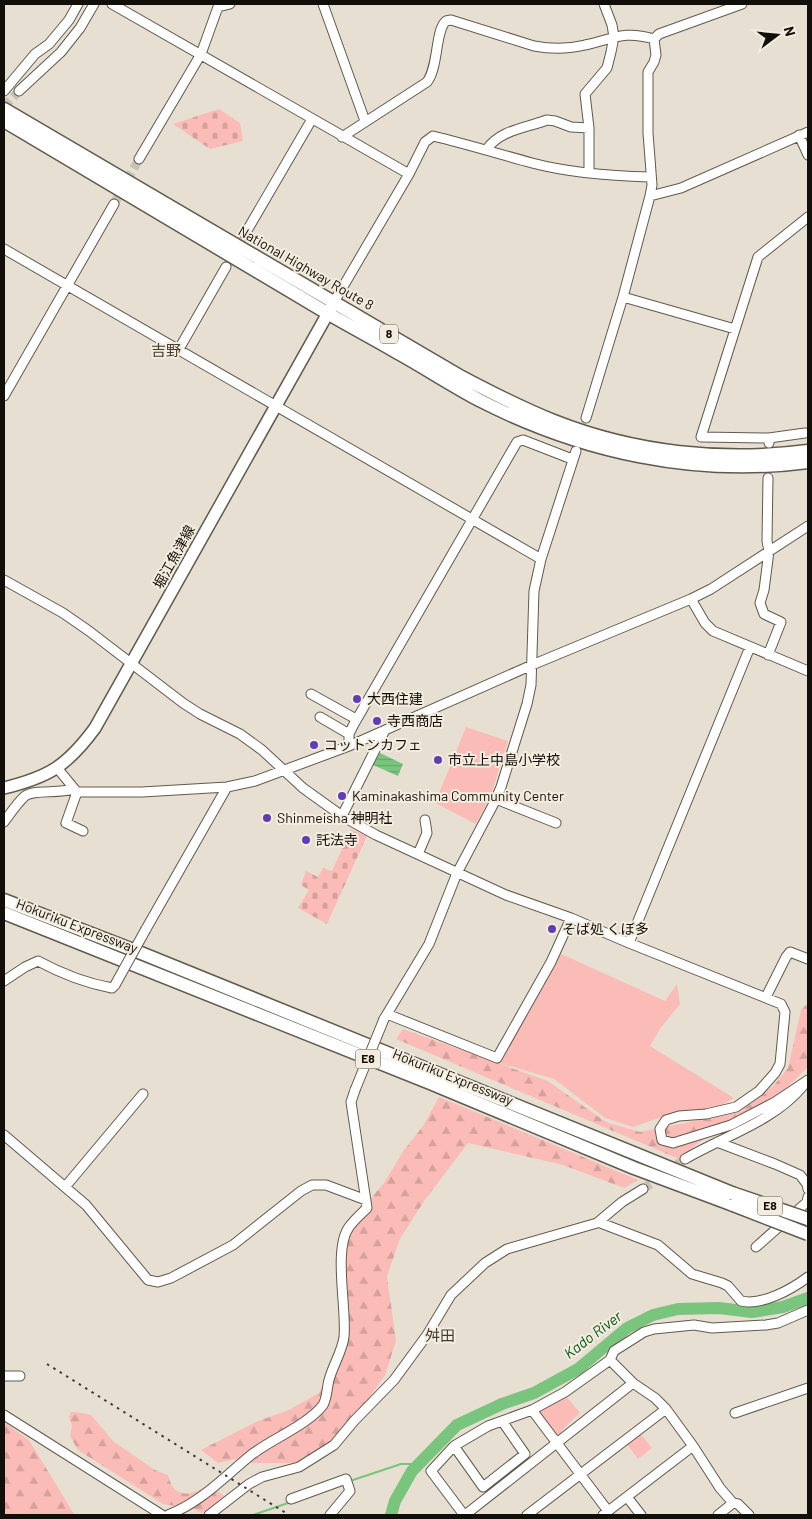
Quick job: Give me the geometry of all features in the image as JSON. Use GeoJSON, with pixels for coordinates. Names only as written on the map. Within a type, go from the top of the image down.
{"type":"FeatureCollection","features":[{"type":"Feature","properties":{"kind":"highway","name":"National Highway Route 8"},"geometry":{"type":"LineString","coordinates":[[4,110],[481,401],[535,426],[599,448],[658,460],[716,467],[758,467],[808,462]]}},
{"type":"Feature","properties":{"kind":"highway","name":"National Highway Route 8"},"geometry":{"type":"LineString","coordinates":[[4,122],[331,308],[521,407],[579,430],[632,444],[700,455],[746,456],[808,450]]}},
{"type":"Feature","properties":{"kind":"highway","name":"Hokuriku Expressway"},"geometry":{"type":"LineString","coordinates":[[4,900],[141,953],[733,1199],[808,1234]]}},
{"type":"Feature","properties":{"kind":"highway","name":"Hokuriku Expressway"},"geometry":{"type":"LineString","coordinates":[[4,913],[384,1065],[634,1168],[733,1199],[808,1219]]}},
{"type":"Feature","properties":{"kind":"main road","name":"堀江魚津線"},"geometry":{"type":"LineString","coordinates":[[4,788],[41,777],[58,769],[87,740],[132,664],[331,308]]}},
{"type":"Feature","properties":{"kind":"street"},"geometry":{"type":"LineString","coordinates":[[4,91],[35,54],[49,44],[69,20],[78,4]]}},
{"type":"Feature","properties":{"kind":"street"},"geometry":{"type":"LineString","coordinates":[[19,91],[61,52],[80,28],[94,4]]}},
{"type":"Feature","properties":{"kind":"street"},"geometry":{"type":"LineString","coordinates":[[112,4],[409,174]]}},
{"type":"Feature","properties":{"kind":"street"},"geometry":{"type":"LineString","coordinates":[[139,159],[201,54],[218,8],[230,4]]}},
{"type":"Feature","properties":{"kind":"street"},"geometry":{"type":"LineString","coordinates":[[323,4],[365,121]]}},
{"type":"Feature","properties":{"kind":"street"},"geometry":{"type":"LineString","coordinates":[[589,172],[589,128],[585,94],[607,68],[614,37],[612,25],[604,4]]}},
{"type":"Feature","properties":{"kind":"street"},"geometry":{"type":"LineString","coordinates":[[342,137],[427,82],[431,76],[436,59],[441,26],[446,20],[452,20],[542,48],[574,47],[631,34],[654,38],[659,34],[742,4]]}},
{"type":"Feature","properties":{"kind":"street"},"geometry":{"type":"LineString","coordinates":[[586,418],[623,296],[652,185],[650,177],[648,72],[656,55],[654,38]]}},
{"type":"Feature","properties":{"kind":"street"},"geometry":{"type":"LineString","coordinates":[[245,234],[312,119]]}},
{"type":"Feature","properties":{"kind":"street"},"geometry":{"type":"LineString","coordinates":[[487,149],[500,136],[547,120],[571,127],[589,128]]}},
{"type":"Feature","properties":{"kind":"street"},"geometry":{"type":"LineString","coordinates":[[650,196],[681,188],[804,133],[808,155]]}},
{"type":"Feature","properties":{"kind":"street"},"geometry":{"type":"LineString","coordinates":[[331,308],[409,174],[425,142],[433,136],[487,149],[534,164],[618,176],[650,177]]}},
{"type":"Feature","properties":{"kind":"street"},"geometry":{"type":"LineString","coordinates":[[4,396],[114,204]]}},
{"type":"Feature","properties":{"kind":"street"},"geometry":{"type":"LineString","coordinates":[[805,432],[769,440],[701,437],[758,257],[808,217]]}},
{"type":"Feature","properties":{"kind":"street"},"geometry":{"type":"LineString","coordinates":[[4,250],[541,559]]}},
{"type":"Feature","properties":{"kind":"street"},"geometry":{"type":"LineString","coordinates":[[179,350],[226,267]]}},
{"type":"Feature","properties":{"kind":"street"},"geometry":{"type":"LineString","coordinates":[[623,296],[735,329]]}},
{"type":"Feature","properties":{"kind":"street"},"geometry":{"type":"LineString","coordinates":[[168,1515],[179,1511],[209,1491],[252,1455],[305,1421],[324,1403],[331,1371],[341,1350],[344,1337],[345,1321],[341,1274],[344,1241],[348,1228],[367,1208],[351,1102],[386,1016],[428,944],[444,909],[457,873],[496,799],[527,704],[531,685],[534,591],[541,559],[574,455],[523,440],[518,442],[356,719],[349,734],[349,746]]}},
{"type":"Feature","properties":{"kind":"street"},"geometry":{"type":"LineString","coordinates":[[768,478],[767,541],[769,551],[764,590],[760,603],[764,614],[781,622],[768,655]]}},
{"type":"Feature","properties":{"kind":"street"},"geometry":{"type":"LineString","coordinates":[[4,822],[26,795],[32,793],[75,790],[142,792],[227,787],[255,781],[284,771],[349,746],[532,665],[691,599],[808,526]]}},
{"type":"Feature","properties":{"kind":"street"},"geometry":{"type":"LineString","coordinates":[[4,580],[76,622],[188,707],[240,734],[255,744],[303,788],[342,816],[376,835],[506,895],[571,918],[781,1004],[786,1012],[780,1064],[775,1073],[759,1091],[736,1107],[706,1114],[679,1116],[666,1120],[660,1129],[662,1140],[673,1143],[731,1125],[775,1102],[808,1080]]}},
{"type":"Feature","properties":{"kind":"street"},"geometry":{"type":"LineString","coordinates":[[691,599],[705,623],[713,631],[808,671]]}},
{"type":"Feature","properties":{"kind":"street"},"geometry":{"type":"LineString","coordinates":[[630,943],[750,647]]}},
{"type":"Feature","properties":{"kind":"street"},"geometry":{"type":"LineString","coordinates":[[311,694],[356,719]]}},
{"type":"Feature","properties":{"kind":"street"},"geometry":{"type":"LineString","coordinates":[[320,717],[349,734]]}},
{"type":"Feature","properties":{"kind":"street"},"geometry":{"type":"LineString","coordinates":[[342,816],[385,730]]}},
{"type":"Feature","properties":{"kind":"street"},"geometry":{"type":"LineString","coordinates":[[58,769],[75,790]]}},
{"type":"Feature","properties":{"kind":"street"},"geometry":{"type":"LineString","coordinates":[[4,980],[38,961],[63,974],[92,984],[112,988],[227,787]]}},
{"type":"Feature","properties":{"kind":"street"},"geometry":{"type":"LineString","coordinates":[[75,790],[66,823],[83,831]]}},
{"type":"Feature","properties":{"kind":"street"},"geometry":{"type":"LineString","coordinates":[[496,799],[556,822]]}},
{"type":"Feature","properties":{"kind":"street"},"geometry":{"type":"LineString","coordinates":[[418,854],[426,833],[425,820]]}},
{"type":"Feature","properties":{"kind":"street"},"geometry":{"type":"LineString","coordinates":[[386,1016],[497,1058],[551,962],[571,918]]}},
{"type":"Feature","properties":{"kind":"street"},"geometry":{"type":"LineString","coordinates":[[766,997],[790,952],[808,959]]}},
{"type":"Feature","properties":{"kind":"street"},"geometry":{"type":"LineString","coordinates":[[685,1159],[766,1117],[796,1095],[808,1080]]}},
{"type":"Feature","properties":{"kind":"street"},"geometry":{"type":"LineString","coordinates":[[65,1187],[143,1094]]}},
{"type":"Feature","properties":{"kind":"street"},"geometry":{"type":"LineString","coordinates":[[4,1135],[86,1205],[148,1280],[158,1282],[171,1278],[233,1245],[301,1191],[312,1185],[326,1185],[366,1200]]}},
{"type":"Feature","properties":{"kind":"street"},"geometry":{"type":"LineString","coordinates":[[717,1142],[800,1175],[807,1184],[808,1189]]}},
{"type":"Feature","properties":{"kind":"street"},"geometry":{"type":"LineString","coordinates":[[210,1515],[250,1484],[262,1478],[299,1467],[334,1445],[354,1421],[394,1380],[427,1335],[451,1295],[485,1263],[507,1249],[598,1222],[622,1202],[643,1189]]}},
{"type":"Feature","properties":{"kind":"street"},"geometry":{"type":"LineString","coordinates":[[756,1247],[807,1202],[808,1197]]}},
{"type":"Feature","properties":{"kind":"street"},"geometry":{"type":"LineString","coordinates":[[598,1222],[658,1245],[692,1274],[728,1286],[741,1301],[753,1302],[777,1295],[791,1289],[808,1277]]}},
{"type":"Feature","properties":{"kind":"street"},"geometry":{"type":"LineString","coordinates":[[633,1383],[465,1515],[431,1471],[454,1446],[488,1426],[532,1410],[566,1392],[610,1360],[614,1351],[644,1332],[654,1329],[694,1325],[712,1328],[766,1325],[778,1323],[808,1310]]}},
{"type":"Feature","properties":{"kind":"street"},"geometry":{"type":"LineString","coordinates":[[610,1360],[633,1383],[655,1398],[666,1409],[720,1488],[733,1503],[738,1504],[749,1515]]}},
{"type":"Feature","properties":{"kind":"street"},"geometry":{"type":"LineString","coordinates":[[4,1376],[20,1376]]}},
{"type":"Feature","properties":{"kind":"street"},"geometry":{"type":"LineString","coordinates":[[735,1413],[808,1388]]}},
{"type":"Feature","properties":{"kind":"street"},"geometry":{"type":"LineString","coordinates":[[527,1515],[666,1409]]}},
{"type":"Feature","properties":{"kind":"street"},"geometry":{"type":"LineString","coordinates":[[532,1410],[580,1474],[606,1513],[693,1446]]}},
{"type":"Feature","properties":{"kind":"street"},"geometry":{"type":"LineString","coordinates":[[4,1415],[162,1515]]}},
{"type":"Feature","properties":{"kind":"street"},"geometry":{"type":"LineString","coordinates":[[454,1446],[483,1487],[525,1454],[502,1421]]}},
{"type":"Feature","properties":{"kind":"street"},"geometry":{"type":"LineString","coordinates":[[291,1499],[347,1483],[350,1491],[330,1515]]}},
{"type":"Feature","properties":{"kind":"street"},"geometry":{"type":"LineString","coordinates":[[627,1497],[641,1515]]}},
{"type":"Feature","properties":{"kind":"street"},"geometry":{"type":"LineString","coordinates":[[718,1515],[733,1503]]}},
{"type":"Feature","properties":{"kind":"green space"},"geometry":{"type":"Polygon","coordinates":[[[219,109],[240,123],[243,141],[210,149],[173,124],[219,109]]]}},
{"type":"Feature","properties":{"kind":"green space"},"geometry":{"type":"Polygon","coordinates":[[[466,727],[508,741],[491,795],[476,824],[435,803],[466,727]]]}},
{"type":"Feature","properties":{"kind":"green space"},"geometry":{"type":"Polygon","coordinates":[[[351,829],[367,836],[327,924],[298,908],[309,890],[301,885],[306,871],[318,877],[323,868],[332,871],[351,829]]]}},
{"type":"Feature","properties":{"kind":"green space"},"geometry":{"type":"Polygon","coordinates":[[[559,953],[665,1001],[677,984],[680,1004],[660,1029],[650,1046],[734,1098],[722,1105],[665,1116],[633,1127],[605,1118],[554,1079],[499,1063],[559,953]]]}},
{"type":"Feature","properties":{"kind":"green space"},"geometry":{"type":"Polygon","coordinates":[[[808,1003],[808,1067],[778,1096],[707,1136],[679,1159],[396,1039],[403,1029],[548,1081],[606,1122],[640,1132],[740,1112],[774,1085],[788,1068],[801,1010],[808,1003]]]}},
{"type":"Feature","properties":{"kind":"green space"},"geometry":{"type":"Polygon","coordinates":[[[439,1097],[638,1180],[624,1188],[563,1165],[468,1143],[424,1201],[400,1239],[387,1276],[396,1341],[385,1375],[344,1434],[296,1463],[252,1463],[235,1459],[218,1463],[201,1450],[258,1421],[289,1410],[319,1393],[337,1356],[346,1303],[342,1265],[346,1228],[384,1183],[404,1150],[423,1126],[439,1097]]]}},
{"type":"Feature","properties":{"kind":"green space"},"geometry":{"type":"Polygon","coordinates":[[[566,1396],[580,1413],[560,1434],[554,1434],[540,1414],[540,1409],[566,1396]]]}},
{"type":"Feature","properties":{"kind":"green space"},"geometry":{"type":"Polygon","coordinates":[[[71,1412],[91,1415],[113,1441],[155,1470],[168,1475],[170,1483],[179,1492],[190,1493],[209,1484],[224,1496],[201,1513],[193,1509],[163,1504],[78,1450],[70,1436],[72,1426],[69,1417],[71,1412]]]}},
{"type":"Feature","properties":{"kind":"green space"},"geometry":{"type":"Polygon","coordinates":[[[4,1422],[29,1440],[73,1515],[4,1515],[4,1422]]]}},
{"type":"Feature","properties":{"kind":"green space"},"geometry":{"type":"Polygon","coordinates":[[[640,1433],[652,1448],[638,1459],[626,1443],[640,1433]]]}},
{"type":"Feature","properties":{"kind":"shaded area"},"geometry":{"type":"Polygon","coordinates":[[[380,753],[403,764],[398,776],[373,765],[380,753]]]}},
{"type":"Feature","properties":{"kind":"waterway","name":"Kado River"},"geometry":{"type":"LineString","coordinates":[[391,1515],[395,1501],[412,1471],[457,1425],[502,1404],[534,1393],[578,1369],[627,1328],[653,1315],[678,1309],[719,1308],[752,1312],[783,1307],[808,1298]]}},
{"type":"Feature","properties":{"kind":"waterway"},"geometry":{"type":"LineString","coordinates":[[350,1481],[401,1464],[418,1464]]}},
{"type":"Feature","properties":{"kind":"waterway"},"geometry":{"type":"LineString","coordinates":[[253,1515],[291,1502]]}},
{"type":"Feature","properties":{"kind":"tunnel"},"geometry":{"type":"LineString","coordinates":[[4,107],[19,91]]}},
{"type":"Feature","properties":{"kind":"tunnel"},"geometry":{"type":"LineString","coordinates":[[114,204],[139,159]]}},
{"type":"Feature","properties":{"kind":"tunnel"},"geometry":{"type":"LineString","coordinates":[[226,267],[245,234]]}},
{"type":"Feature","properties":{"kind":"tunnel"},"geometry":{"type":"LineString","coordinates":[[643,1189],[685,1159]]}},
{"type":"Feature","properties":{"kind":"railway"},"geometry":{"type":"LineString","coordinates":[[47,1364],[289,1515]]}},
{"type":"Feature","properties":{"kind":"place","name":"大西住建"},"geometry":{"type":"Point","coordinates":[357,699]}},
{"type":"Feature","properties":{"kind":"place","name":"寺西商店"},"geometry":{"type":"Point","coordinates":[377,721]}},
{"type":"Feature","properties":{"kind":"place","name":"コットンカフェ"},"geometry":{"type":"Point","coordinates":[314,745]}},
{"type":"Feature","properties":{"kind":"place","name":"市立上中島小学校"},"geometry":{"type":"Point","coordinates":[438,760]}},
{"type":"Feature","properties":{"kind":"place","name":"Kaminakashima Community Center"},"geometry":{"type":"Point","coordinates":[342,796]}},
{"type":"Feature","properties":{"kind":"place","name":"Shinmeisha 神明社"},"geometry":{"type":"Point","coordinates":[267,818]}},
{"type":"Feature","properties":{"kind":"place","name":"託法寺"},"geometry":{"type":"Point","coordinates":[306,840]}},
{"type":"Feature","properties":{"kind":"place","name":"そば処 くぼ多"},"geometry":{"type":"Point","coordinates":[552,929]}},
{"type":"Feature","properties":{"kind":"district","name":"吉野"},"geometry":{"type":"Point","coordinates":[166,351]}},
{"type":"Feature","properties":{"kind":"district","name":"舛田"},"geometry":{"type":"Point","coordinates":[440,1336]}}]}
